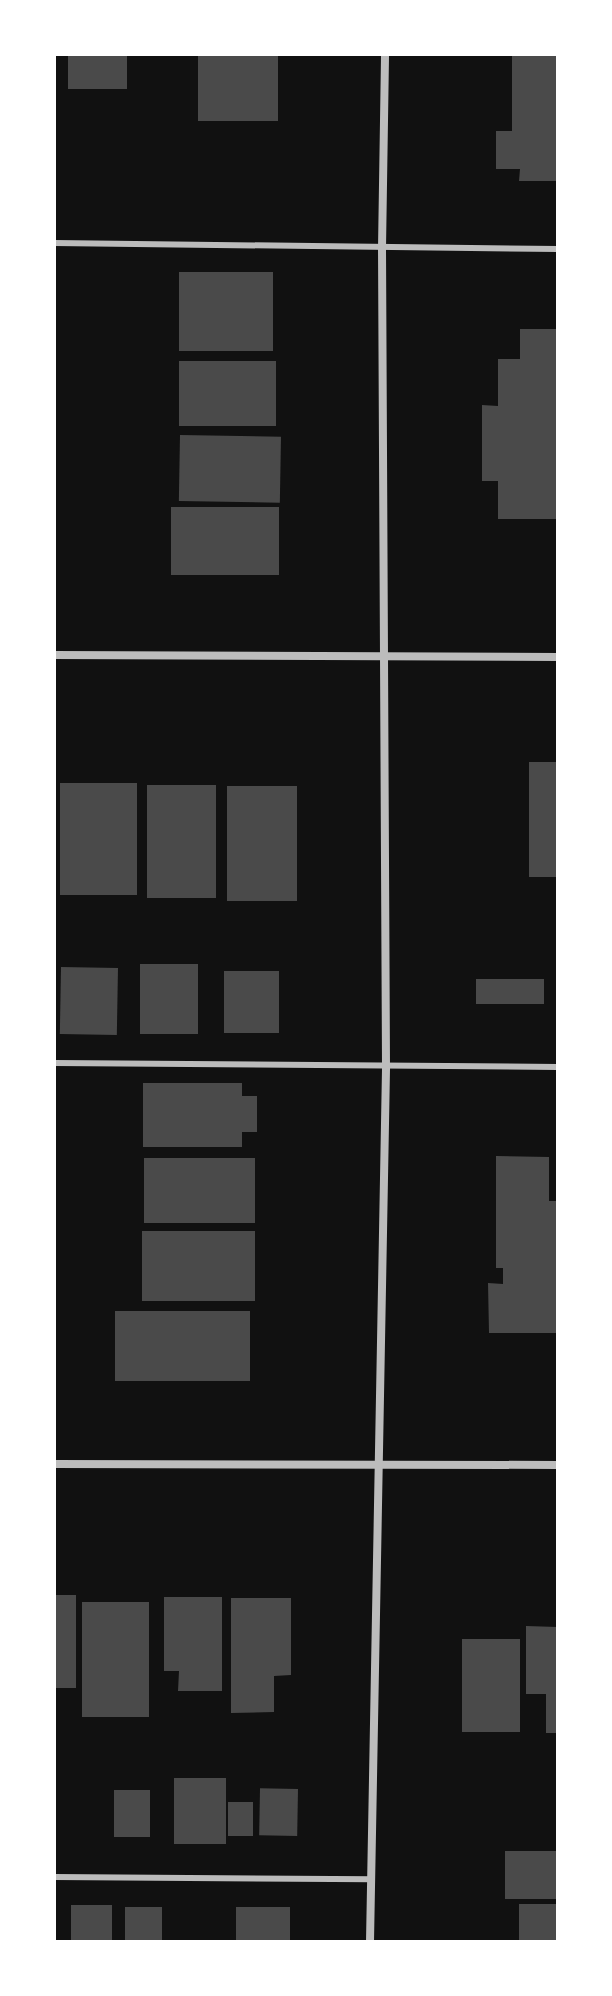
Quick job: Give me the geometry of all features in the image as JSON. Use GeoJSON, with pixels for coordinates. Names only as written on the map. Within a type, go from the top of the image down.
{"type":"FeatureCollection","features":[{"type":"Feature","properties":{"kind":"street"},"geometry":{"type":"LineString","coordinates":[[370,1942],[386,1066],[382,248],[385,54]]}},
{"type":"Feature","properties":{"kind":"street"},"geometry":{"type":"LineString","coordinates":[[54,655],[558,657]]}},
{"type":"Feature","properties":{"kind":"street"},"geometry":{"type":"LineString","coordinates":[[54,1464],[558,1465]]}},
{"type":"Feature","properties":{"kind":"lane"},"geometry":{"type":"LineString","coordinates":[[54,243],[558,249]]}},
{"type":"Feature","properties":{"kind":"lane"},"geometry":{"type":"LineString","coordinates":[[54,1063],[558,1067]]}},
{"type":"Feature","properties":{"kind":"lane"},"geometry":{"type":"LineString","coordinates":[[54,1877],[372,1879]]}},
{"type":"Feature","properties":{"kind":"building"},"geometry":{"type":"Polygon","coordinates":[[[68,54],[127,54],[127,89],[68,89],[68,54]]]}},
{"type":"Feature","properties":{"kind":"building"},"geometry":{"type":"Polygon","coordinates":[[[198,54],[278,54],[278,121],[198,121],[198,54]]]}},
{"type":"Feature","properties":{"kind":"building"},"geometry":{"type":"Polygon","coordinates":[[[512,54],[558,54],[558,181],[519,181],[520,169],[496,169],[496,131],[512,131],[512,54]]]}},
{"type":"Feature","properties":{"kind":"building"},"geometry":{"type":"Polygon","coordinates":[[[179,272],[273,272],[273,351],[179,351],[179,272]]]}},
{"type":"Feature","properties":{"kind":"building"},"geometry":{"type":"Polygon","coordinates":[[[520,329],[558,329],[558,519],[498,519],[498,481],[482,481],[482,405],[498,406],[498,359],[520,359],[520,329]]]}},
{"type":"Feature","properties":{"kind":"building"},"geometry":{"type":"Polygon","coordinates":[[[179,361],[276,361],[276,426],[179,426],[179,361]]]}},
{"type":"Feature","properties":{"kind":"building"},"geometry":{"type":"Polygon","coordinates":[[[180,435],[281,437],[280,503],[179,501],[180,435]]]}},
{"type":"Feature","properties":{"kind":"building"},"geometry":{"type":"Polygon","coordinates":[[[171,507],[279,507],[279,575],[171,575],[171,507]]]}},
{"type":"Feature","properties":{"kind":"building"},"geometry":{"type":"Polygon","coordinates":[[[529,762],[558,762],[558,877],[529,877],[529,762]]]}},
{"type":"Feature","properties":{"kind":"building"},"geometry":{"type":"Polygon","coordinates":[[[60,783],[137,783],[137,895],[60,895],[60,783]]]}},
{"type":"Feature","properties":{"kind":"building"},"geometry":{"type":"Polygon","coordinates":[[[147,785],[216,785],[216,898],[147,898],[147,785]]]}},
{"type":"Feature","properties":{"kind":"building"},"geometry":{"type":"Polygon","coordinates":[[[227,786],[297,786],[297,901],[227,901],[227,786]]]}},
{"type":"Feature","properties":{"kind":"building"},"geometry":{"type":"Polygon","coordinates":[[[140,964],[198,964],[198,1034],[140,1034],[140,964]]]}},
{"type":"Feature","properties":{"kind":"building"},"geometry":{"type":"Polygon","coordinates":[[[61,967],[118,968],[117,1035],[60,1034],[61,967]]]}},
{"type":"Feature","properties":{"kind":"building"},"geometry":{"type":"Polygon","coordinates":[[[224,971],[279,971],[279,1033],[224,1033],[224,971]]]}},
{"type":"Feature","properties":{"kind":"building"},"geometry":{"type":"Polygon","coordinates":[[[476,979],[544,979],[544,1004],[476,1004],[476,979]]]}},
{"type":"Feature","properties":{"kind":"building"},"geometry":{"type":"Polygon","coordinates":[[[143,1083],[242,1083],[242,1096],[257,1096],[257,1132],[242,1132],[242,1147],[143,1147],[143,1083]]]}},
{"type":"Feature","properties":{"kind":"building"},"geometry":{"type":"Polygon","coordinates":[[[496,1156],[549,1157],[549,1201],[558,1201],[558,1333],[489,1333],[488,1283],[503,1284],[503,1268],[496,1268],[496,1156]]]}},
{"type":"Feature","properties":{"kind":"building"},"geometry":{"type":"Polygon","coordinates":[[[144,1158],[255,1158],[255,1223],[144,1223],[144,1158]]]}},
{"type":"Feature","properties":{"kind":"building"},"geometry":{"type":"Polygon","coordinates":[[[142,1231],[255,1231],[255,1301],[142,1301],[142,1231]]]}},
{"type":"Feature","properties":{"kind":"building"},"geometry":{"type":"Polygon","coordinates":[[[115,1311],[250,1311],[250,1381],[115,1381],[115,1311]]]}},
{"type":"Feature","properties":{"kind":"building"},"geometry":{"type":"Polygon","coordinates":[[[54,1595],[76,1595],[76,1688],[54,1688],[54,1595]]]}},
{"type":"Feature","properties":{"kind":"building"},"geometry":{"type":"Polygon","coordinates":[[[164,1597],[222,1597],[222,1691],[178,1691],[179,1671],[164,1671],[164,1597]]]}},
{"type":"Feature","properties":{"kind":"building"},"geometry":{"type":"Polygon","coordinates":[[[231,1598],[291,1598],[291,1675],[274,1676],[274,1712],[231,1713],[231,1598]]]}},
{"type":"Feature","properties":{"kind":"building"},"geometry":{"type":"Polygon","coordinates":[[[82,1602],[149,1602],[149,1717],[82,1717],[82,1602]]]}},
{"type":"Feature","properties":{"kind":"building"},"geometry":{"type":"Polygon","coordinates":[[[526,1626],[558,1627],[558,1733],[546,1733],[546,1694],[526,1694],[526,1626]]]}},
{"type":"Feature","properties":{"kind":"building"},"geometry":{"type":"Polygon","coordinates":[[[462,1639],[520,1639],[520,1732],[462,1732],[462,1639]]]}},
{"type":"Feature","properties":{"kind":"building"},"geometry":{"type":"Polygon","coordinates":[[[174,1778],[226,1778],[226,1844],[174,1844],[174,1778]]]}},
{"type":"Feature","properties":{"kind":"building"},"geometry":{"type":"Polygon","coordinates":[[[260,1788],[298,1789],[297,1836],[259,1835],[260,1788]]]}},
{"type":"Feature","properties":{"kind":"building"},"geometry":{"type":"Polygon","coordinates":[[[114,1790],[150,1790],[150,1837],[114,1837],[114,1790]]]}},
{"type":"Feature","properties":{"kind":"building"},"geometry":{"type":"Polygon","coordinates":[[[228,1802],[253,1802],[253,1836],[228,1836],[228,1802]]]}},
{"type":"Feature","properties":{"kind":"building"},"geometry":{"type":"Polygon","coordinates":[[[505,1851],[558,1851],[558,1899],[505,1899],[505,1851]]]}},
{"type":"Feature","properties":{"kind":"building"},"geometry":{"type":"Polygon","coordinates":[[[519,1904],[558,1904],[558,1942],[519,1942],[519,1904]]]}},
{"type":"Feature","properties":{"kind":"building"},"geometry":{"type":"Polygon","coordinates":[[[71,1905],[112,1905],[112,1942],[71,1942],[71,1905]]]}},
{"type":"Feature","properties":{"kind":"building"},"geometry":{"type":"Polygon","coordinates":[[[125,1907],[162,1907],[162,1942],[125,1942],[125,1907]]]}},
{"type":"Feature","properties":{"kind":"building"},"geometry":{"type":"Polygon","coordinates":[[[236,1907],[290,1907],[290,1942],[236,1942],[236,1907]]]}}]}
